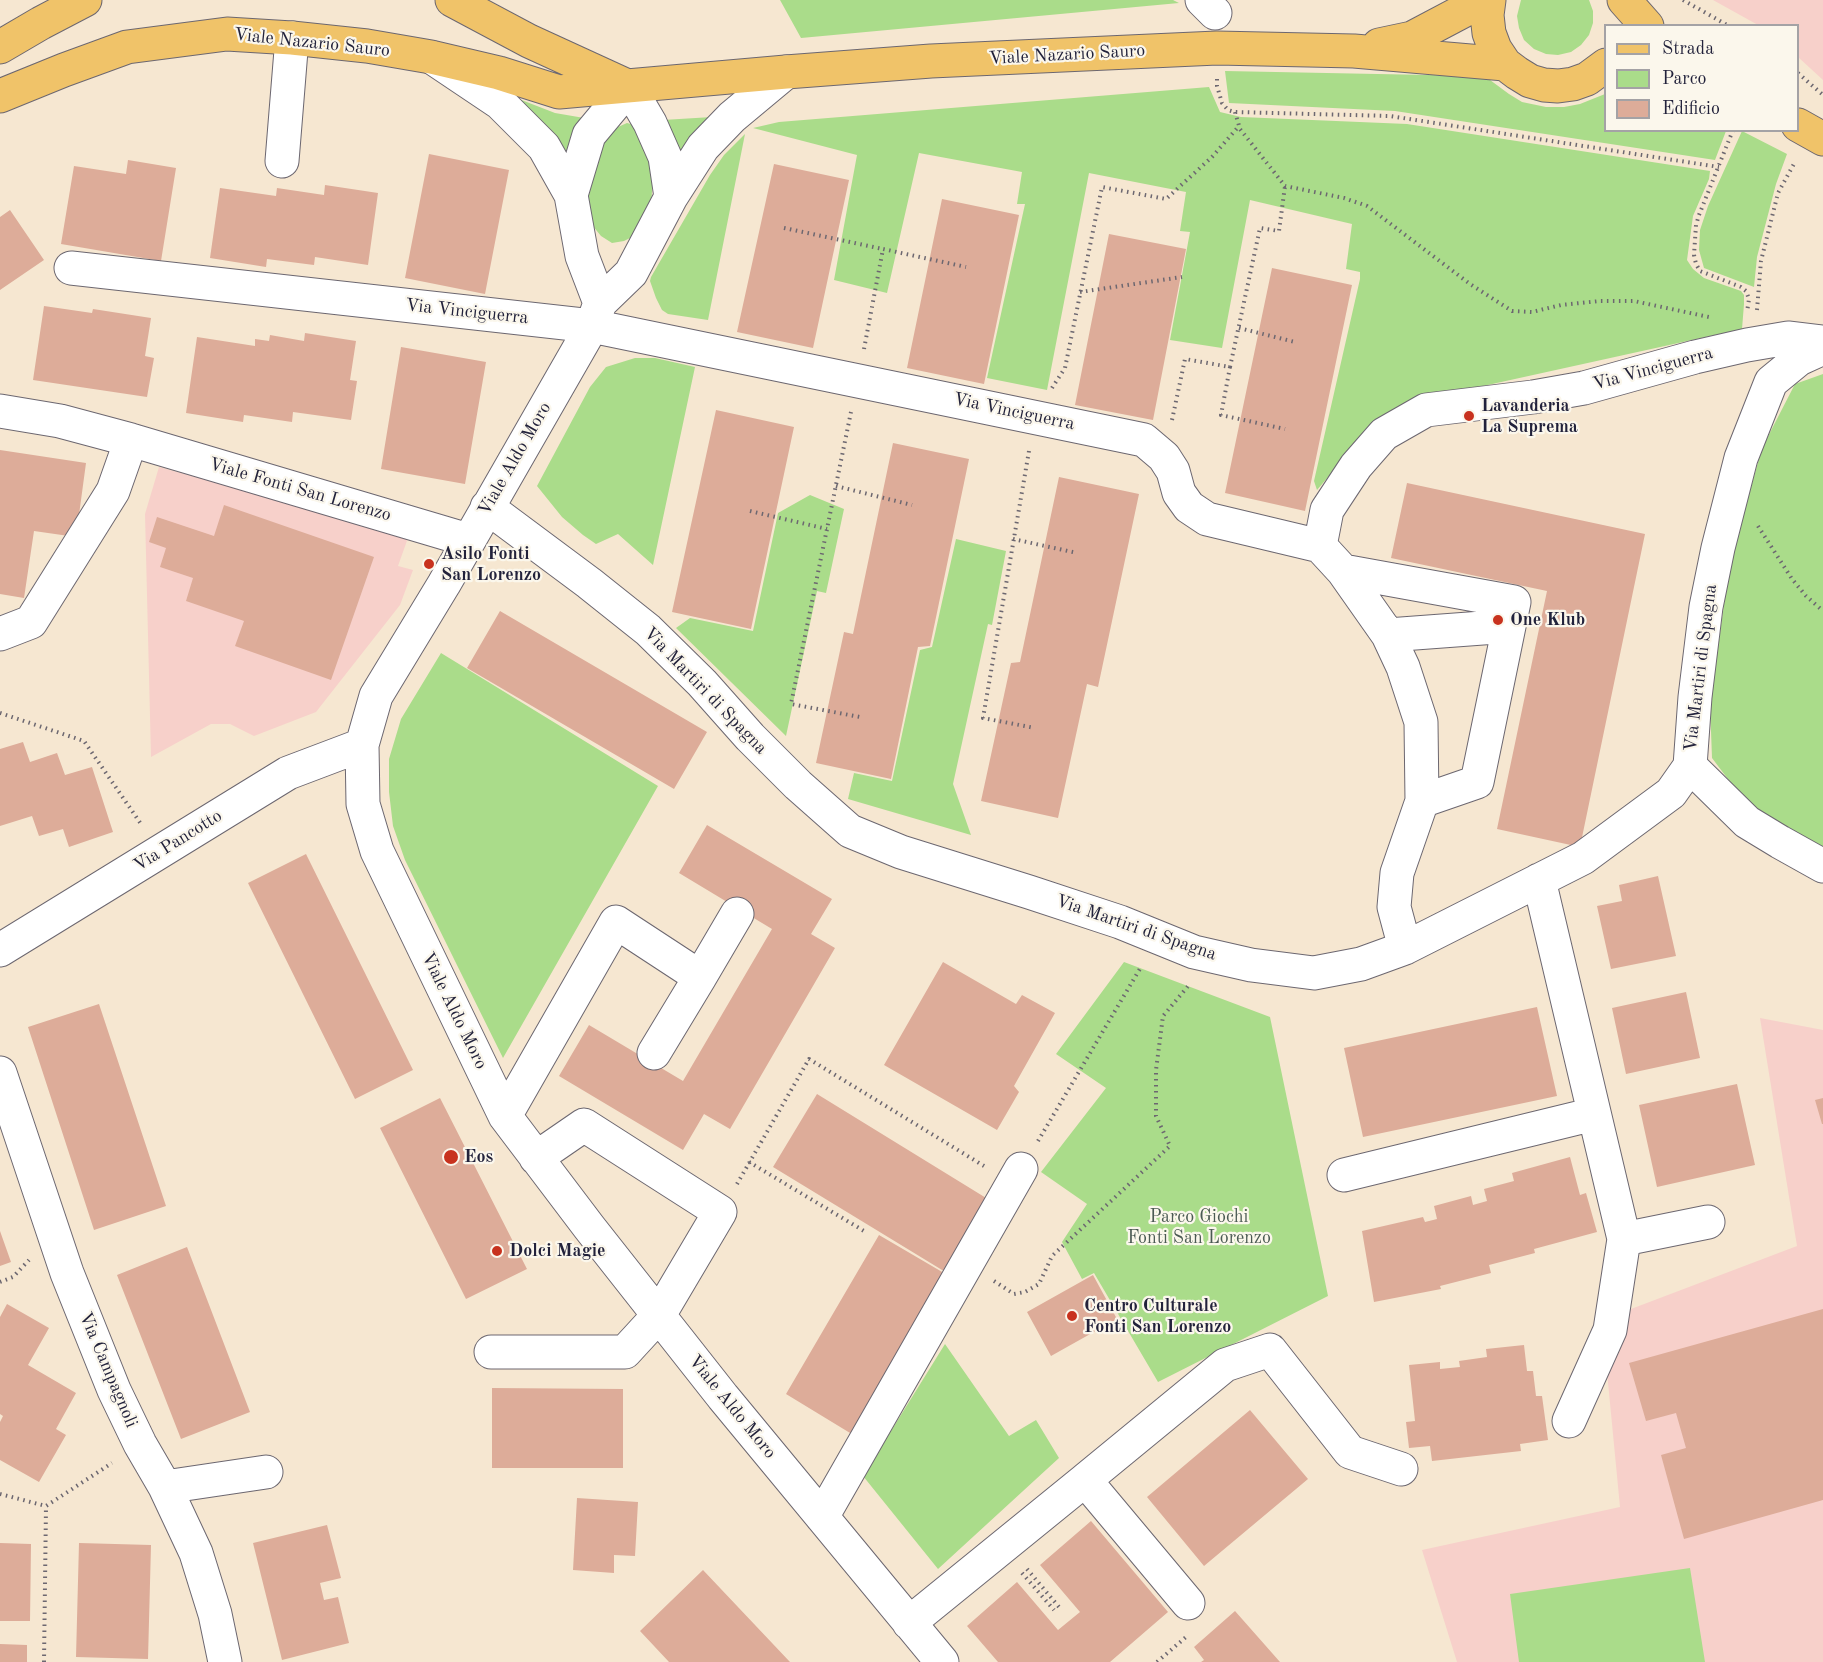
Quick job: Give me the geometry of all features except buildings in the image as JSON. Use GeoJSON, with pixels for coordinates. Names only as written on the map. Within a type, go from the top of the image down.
{"type":"FeatureCollection","features":[{"type":"Feature","properties":{"kind":"main road"},"geometry":{"type":"LineString","coordinates":[[0,47],[85,0]]}},
{"type":"Feature","properties":{"kind":"main road"},"geometry":{"type":"LineString","coordinates":[[452,0],[529,41],[629,87]]}},
{"type":"Feature","properties":{"kind":"main road"},"geometry":{"type":"LineString","coordinates":[[1354,51],[1412,38],[1484,0]]}},
{"type":"Feature","properties":{"kind":"main road","name":"Viale Nazario Sauro"},"geometry":{"type":"LineString","coordinates":[[1489,0],[1487,15],[1489,33],[1495,49],[1505,64],[1530,81],[1558,86],[1573,84],[1603,69]]}},
{"type":"Feature","properties":{"kind":"main road"},"geometry":{"type":"LineString","coordinates":[[1624,0],[1625,24]]}},
{"type":"Feature","properties":{"kind":"main road"},"geometry":{"type":"LineString","coordinates":[[1624,0],[1645,24]]}},
{"type":"Feature","properties":{"kind":"main road","name":"Viale Nazario Sauro"},"geometry":{"type":"LineString","coordinates":[[0,96],[127,47],[227,34],[367,46],[431,57],[499,73],[559,92],[931,61],[1217,48],[1354,51],[1505,64]]}},
{"type":"Feature","properties":{"kind":"main road"},"geometry":{"type":"LineString","coordinates":[[1799,129],[1810,148]]}},
{"type":"Feature","properties":{"kind":"street"},"geometry":{"type":"LineString","coordinates":[[282,160],[292,38]]}},
{"type":"Feature","properties":{"kind":"street"},"geometry":{"type":"LineString","coordinates":[[431,57],[500,103],[544,147],[571,195],[596,315]]}},
{"type":"Feature","properties":{"kind":"street","name":"Viale Aldo Moro"},"geometry":{"type":"LineString","coordinates":[[786,72],[732,117],[703,147],[671,197],[631,273],[596,315],[444,584],[376,696],[362,745],[363,804],[377,851],[505,1116],[723,1397],[942,1662]]}},
{"type":"Feature","properties":{"kind":"street"},"geometry":{"type":"LineString","coordinates":[[571,195],[590,135],[629,87],[650,123],[665,157],[671,197]]}},
{"type":"Feature","properties":{"kind":"street","name":"Via Vinciguerra"},"geometry":{"type":"LineString","coordinates":[[71,268],[596,315],[858,380],[1144,440],[1164,457],[1173,471],[1179,493],[1189,507],[1207,519],[1320,546],[1327,510],[1356,466],[1384,434],[1426,410],[1533,397],[1584,388],[1695,357],[1756,332],[1823,342]]}},
{"type":"Feature","properties":{"kind":"street","name":"Via Martiri di Spagna"},"geometry":{"type":"LineString","coordinates":[[487,507],[590,583],[648,630],[702,683],[750,737],[798,785],[850,831],[901,852],[1120,922],[1194,952],[1251,965],[1314,973],[1360,964],[1405,948],[1583,858],[1671,793],[1690,766],[1706,607],[1718,548],[1741,458],[1772,382],[1799,359],[1823,348]]}},
{"type":"Feature","properties":{"kind":"street","name":"Viale Fonti San Lorenzo"},"geometry":{"type":"LineString","coordinates":[[0,411],[60,421],[131,440],[468,540]]}},
{"type":"Feature","properties":{"kind":"street"},"geometry":{"type":"LineString","coordinates":[[0,634],[31,622],[113,491],[131,440]]}},
{"type":"Feature","properties":{"kind":"street"},"geometry":{"type":"LineString","coordinates":[[1320,546],[1343,571],[1388,635],[1403,668],[1421,722],[1422,801],[1397,873],[1394,907],[1405,948]]}},
{"type":"Feature","properties":{"kind":"street"},"geometry":{"type":"LineString","coordinates":[[1343,571],[1514,602],[1477,782],[1422,801]]}},
{"type":"Feature","properties":{"kind":"street"},"geometry":{"type":"LineString","coordinates":[[1388,635],[1496,627]]}},
{"type":"Feature","properties":{"kind":"street","name":"Via Pancotto"},"geometry":{"type":"LineString","coordinates":[[0,950],[288,772],[362,745]]}},
{"type":"Feature","properties":{"kind":"street"},"geometry":{"type":"LineString","coordinates":[[1690,766],[1747,822],[1821,867]]}},
{"type":"Feature","properties":{"kind":"street"},"geometry":{"type":"LineString","coordinates":[[1539,880],[1624,1239],[1610,1330],[1569,1421]]}},
{"type":"Feature","properties":{"kind":"street"},"geometry":{"type":"LineString","coordinates":[[654,1053],[737,914]]}},
{"type":"Feature","properties":{"kind":"street"},"geometry":{"type":"LineString","coordinates":[[505,1116],[616,922],[700,977]]}},
{"type":"Feature","properties":{"kind":"street","name":"Via Campagnoli"},"geometry":{"type":"LineString","coordinates":[[0,1073],[67,1273],[114,1390],[140,1444],[165,1487],[196,1553],[215,1614],[225,1662]]}},
{"type":"Feature","properties":{"kind":"street"},"geometry":{"type":"LineString","coordinates":[[1344,1175],[1594,1114]]}},
{"type":"Feature","properties":{"kind":"street"},"geometry":{"type":"LineString","coordinates":[[491,1352],[625,1352],[659,1315],[720,1212],[584,1125],[536,1158]]}},
{"type":"Feature","properties":{"kind":"street"},"geometry":{"type":"LineString","coordinates":[[822,1517],[1017,1176]]}},
{"type":"Feature","properties":{"kind":"street"},"geometry":{"type":"LineString","coordinates":[[1624,1239],[1708,1222]]}},
{"type":"Feature","properties":{"kind":"street"},"geometry":{"type":"LineString","coordinates":[[909,1623],[1225,1365],[1270,1350],[1350,1452],[1401,1469]]}},
{"type":"Feature","properties":{"kind":"street"},"geometry":{"type":"LineString","coordinates":[[165,1487],[266,1472]]}},
{"type":"Feature","properties":{"kind":"street"},"geometry":{"type":"LineString","coordinates":[[1084,1480],[1188,1603]]}},
{"type":"Feature","properties":{"kind":"path"},"geometry":{"type":"LineString","coordinates":[[1683,0],[1725,24]]}},
{"type":"Feature","properties":{"kind":"path"},"geometry":{"type":"LineString","coordinates":[[1217,48],[1219,96],[1228,110],[1235,112],[1390,116],[1719,167]]}},
{"type":"Feature","properties":{"kind":"path"},"geometry":{"type":"LineString","coordinates":[[1799,75],[1823,95]]}},
{"type":"Feature","properties":{"kind":"path"},"geometry":{"type":"LineString","coordinates":[[1235,112],[1240,129],[1286,186],[1344,198],[1367,206],[1470,284],[1512,311],[1532,312],[1561,305],[1600,301],[1634,301],[1711,318]]}},
{"type":"Feature","properties":{"kind":"path"},"geometry":{"type":"LineString","coordinates":[[1732,132],[1698,215],[1694,255],[1700,271],[1741,286],[1746,291],[1749,299],[1745,320],[1756,332]]}},
{"type":"Feature","properties":{"kind":"path"},"geometry":{"type":"LineString","coordinates":[[1756,332],[1758,282],[1778,193],[1810,148]]}},
{"type":"Feature","properties":{"kind":"path"},"geometry":{"type":"LineString","coordinates":[[1285,429],[1221,415],[1260,228],[1279,231],[1286,186]]}},
{"type":"Feature","properties":{"kind":"path"},"geometry":{"type":"LineString","coordinates":[[784,228],[966,267]]}},
{"type":"Feature","properties":{"kind":"path"},"geometry":{"type":"LineString","coordinates":[[860,717],[791,704],[883,249]]}},
{"type":"Feature","properties":{"kind":"path"},"geometry":{"type":"LineString","coordinates":[[1080,292],[1182,277]]}},
{"type":"Feature","properties":{"kind":"path"},"geometry":{"type":"LineString","coordinates":[[1239,328],[1295,342]]}},
{"type":"Feature","properties":{"kind":"path"},"geometry":{"type":"LineString","coordinates":[[1164,457],[1185,359],[1230,367]]}},
{"type":"Feature","properties":{"kind":"path"},"geometry":{"type":"LineString","coordinates":[[836,486],[912,505]]}},
{"type":"Feature","properties":{"kind":"path"},"geometry":{"type":"LineString","coordinates":[[750,511],[827,529]]}},
{"type":"Feature","properties":{"kind":"path"},"geometry":{"type":"LineString","coordinates":[[1754,519],[1792,579],[1823,611]]}},
{"type":"Feature","properties":{"kind":"path"},"geometry":{"type":"LineString","coordinates":[[1013,539],[1077,553]]}},
{"type":"Feature","properties":{"kind":"path"},"geometry":{"type":"LineString","coordinates":[[0,713],[84,741],[160,852]]}},
{"type":"Feature","properties":{"kind":"path"},"geometry":{"type":"LineString","coordinates":[[720,1212],[809,1059],[1017,1176],[1158,938]]}},
{"type":"Feature","properties":{"kind":"path"},"geometry":{"type":"LineString","coordinates":[[967,1263],[1014,1294],[1025,1292],[1039,1284],[1052,1256],[1170,1146],[1156,1116],[1156,1070],[1163,1016],[1213,956]]}},
{"type":"Feature","properties":{"kind":"path"},"geometry":{"type":"LineString","coordinates":[[749,1162],[864,1231]]}},
{"type":"Feature","properties":{"kind":"path"},"geometry":{"type":"LineString","coordinates":[[0,1494],[46,1506],[140,1444]]}},
{"type":"Feature","properties":{"kind":"path"},"geometry":{"type":"LineString","coordinates":[[44,1662],[46,1506]]}},
{"type":"Feature","properties":{"kind":"path"},"geometry":{"type":"LineString","coordinates":[[1003,1546],[1059,1607]]}},
{"type":"Feature","properties":{"kind":"path"},"geometry":{"type":"LineString","coordinates":[[1003,1546],[1054,1610]]}},
{"type":"Feature","properties":{"kind":"shaded area"},"geometry":{"type":"Polygon","coordinates":[[[1713,0],[1823,0],[1823,80],[1799,58],[1799,24],[1756,24],[1713,0]]]}},
{"type":"Feature","properties":{"kind":"shaded area"},"geometry":{"type":"Polygon","coordinates":[[[159,467],[409,535],[398,566],[413,570],[400,605],[316,712],[254,736],[230,724],[211,724],[151,757],[145,514],[159,467]]]}},
{"type":"Feature","properties":{"kind":"shaded area"},"geometry":{"type":"Polygon","coordinates":[[[1760,1018],[1823,1030],[1823,1662],[1457,1662],[1422,1550],[1620,1507],[1602,1320],[1797,1246],[1760,1018]]]}},
{"type":"Feature","properties":{"kind":"green space"},"geometry":{"type":"Polygon","coordinates":[[[780,0],[1173,0],[1179,3],[801,38],[780,0]]]}},
{"type":"Feature","properties":{"kind":"green space"},"geometry":{"type":"Polygon","coordinates":[[[1521,0],[1589,0],[1593,11],[1593,23],[1589,35],[1571,52],[1558,55],[1546,54],[1534,49],[1524,40],[1519,28],[1517,16],[1521,0]]]}},
{"type":"Feature","properties":{"kind":"green space"},"geometry":{"type":"Polygon","coordinates":[[[1225,71],[1479,76],[1490,80],[1522,102],[1546,107],[1580,104],[1604,94],[1604,132],[1726,132],[1715,160],[1395,111],[1229,103],[1225,71]]]}},
{"type":"Feature","properties":{"kind":"green space"},"geometry":{"type":"Polygon","coordinates":[[[1209,87],[1220,112],[1241,117],[1407,124],[1710,171],[1709,179],[1693,216],[1687,260],[1693,269],[1704,278],[1741,291],[1744,295],[1742,329],[1415,401],[1368,430],[1317,490],[1314,481],[1360,279],[1360,272],[1346,269],[1352,224],[1250,200],[1222,348],[1170,340],[1190,232],[1180,231],[1186,192],[1089,173],[1047,390],[987,378],[1025,204],[1017,204],[1022,172],[919,153],[887,293],[834,280],[857,155],[753,128],[779,122],[1209,87]]]}},
{"type":"Feature","properties":{"kind":"green space"},"geometry":{"type":"Polygon","coordinates":[[[506,94],[555,113],[590,119],[568,159],[506,94]]]}},
{"type":"Feature","properties":{"kind":"green space"},"geometry":{"type":"Polygon","coordinates":[[[712,117],[679,165],[663,120],[712,117]]]}},
{"type":"Feature","properties":{"kind":"green space"},"geometry":{"type":"Polygon","coordinates":[[[627,123],[638,126],[653,172],[651,210],[634,236],[612,243],[601,236],[592,225],[587,202],[588,183],[603,143],[618,127],[627,123]]]}},
{"type":"Feature","properties":{"kind":"green space"},"geometry":{"type":"Polygon","coordinates":[[[1742,132],[1787,154],[1776,184],[1757,257],[1754,287],[1704,268],[1699,250],[1700,230],[1708,206],[1742,132]]]}},
{"type":"Feature","properties":{"kind":"green space"},"geometry":{"type":"Polygon","coordinates":[[[745,134],[708,320],[668,314],[662,310],[656,298],[650,281],[651,277],[710,175],[724,155],[745,134]]]}},
{"type":"Feature","properties":{"kind":"green space"},"geometry":{"type":"Polygon","coordinates":[[[635,358],[655,358],[695,367],[653,565],[618,534],[596,544],[562,517],[537,486],[590,387],[606,367],[635,358]]]}},
{"type":"Feature","properties":{"kind":"green space"},"geometry":{"type":"Polygon","coordinates":[[[1823,374],[1823,852],[1743,799],[1712,758],[1710,704],[1730,562],[1762,448],[1795,384],[1823,374]]]}},
{"type":"Feature","properties":{"kind":"green space"},"geometry":{"type":"Polygon","coordinates":[[[810,495],[844,509],[826,593],[817,591],[786,736],[676,628],[690,618],[753,631],[778,513],[810,495]]]}},
{"type":"Feature","properties":{"kind":"green space"},"geometry":{"type":"Polygon","coordinates":[[[956,539],[1006,551],[992,625],[988,624],[953,784],[971,835],[848,799],[854,773],[892,781],[920,650],[932,647],[956,539]]]}},
{"type":"Feature","properties":{"kind":"green space"},"geometry":{"type":"Polygon","coordinates":[[[441,653],[658,786],[503,1058],[405,860],[393,826],[389,792],[389,759],[401,719],[441,653]]]}},
{"type":"Feature","properties":{"kind":"green space","name":"Parco Giochi Fonti San Lorenzo"},"geometry":{"type":"Polygon","coordinates":[[[1124,962],[1270,1017],[1328,1296],[1158,1382],[1094,1273],[1082,1279],[1062,1242],[1087,1204],[1041,1172],[1106,1088],[1056,1054],[1124,962]]]}},
{"type":"Feature","properties":{"kind":"green space"},"geometry":{"type":"Polygon","coordinates":[[[945,1344],[1009,1436],[1036,1420],[1059,1458],[938,1569],[863,1476],[945,1344]]]}},
{"type":"Feature","properties":{"kind":"green space"},"geometry":{"type":"Polygon","coordinates":[[[1690,1568],[1705,1662],[1519,1662],[1510,1594],[1690,1568]]]}},
{"type":"Feature","properties":{"kind":"place","name":"Lavanderia La Suprema"},"geometry":{"type":"Point","coordinates":[1469,416]}},
{"type":"Feature","properties":{"kind":"place","name":"Asilo Fonti San Lorenzo"},"geometry":{"type":"Point","coordinates":[429,564]}},
{"type":"Feature","properties":{"kind":"place","name":"One Klub"},"geometry":{"type":"Point","coordinates":[1498,620]}},
{"type":"Feature","properties":{"kind":"place","name":"Eos"},"geometry":{"type":"Point","coordinates":[451,1157]}},
{"type":"Feature","properties":{"kind":"place","name":"Dolci Magie"},"geometry":{"type":"Point","coordinates":[497,1251]}},
{"type":"Feature","properties":{"kind":"place","name":"Centro Culturale Fonti San Lorenzo"},"geometry":{"type":"Point","coordinates":[1072,1316]}}]}
